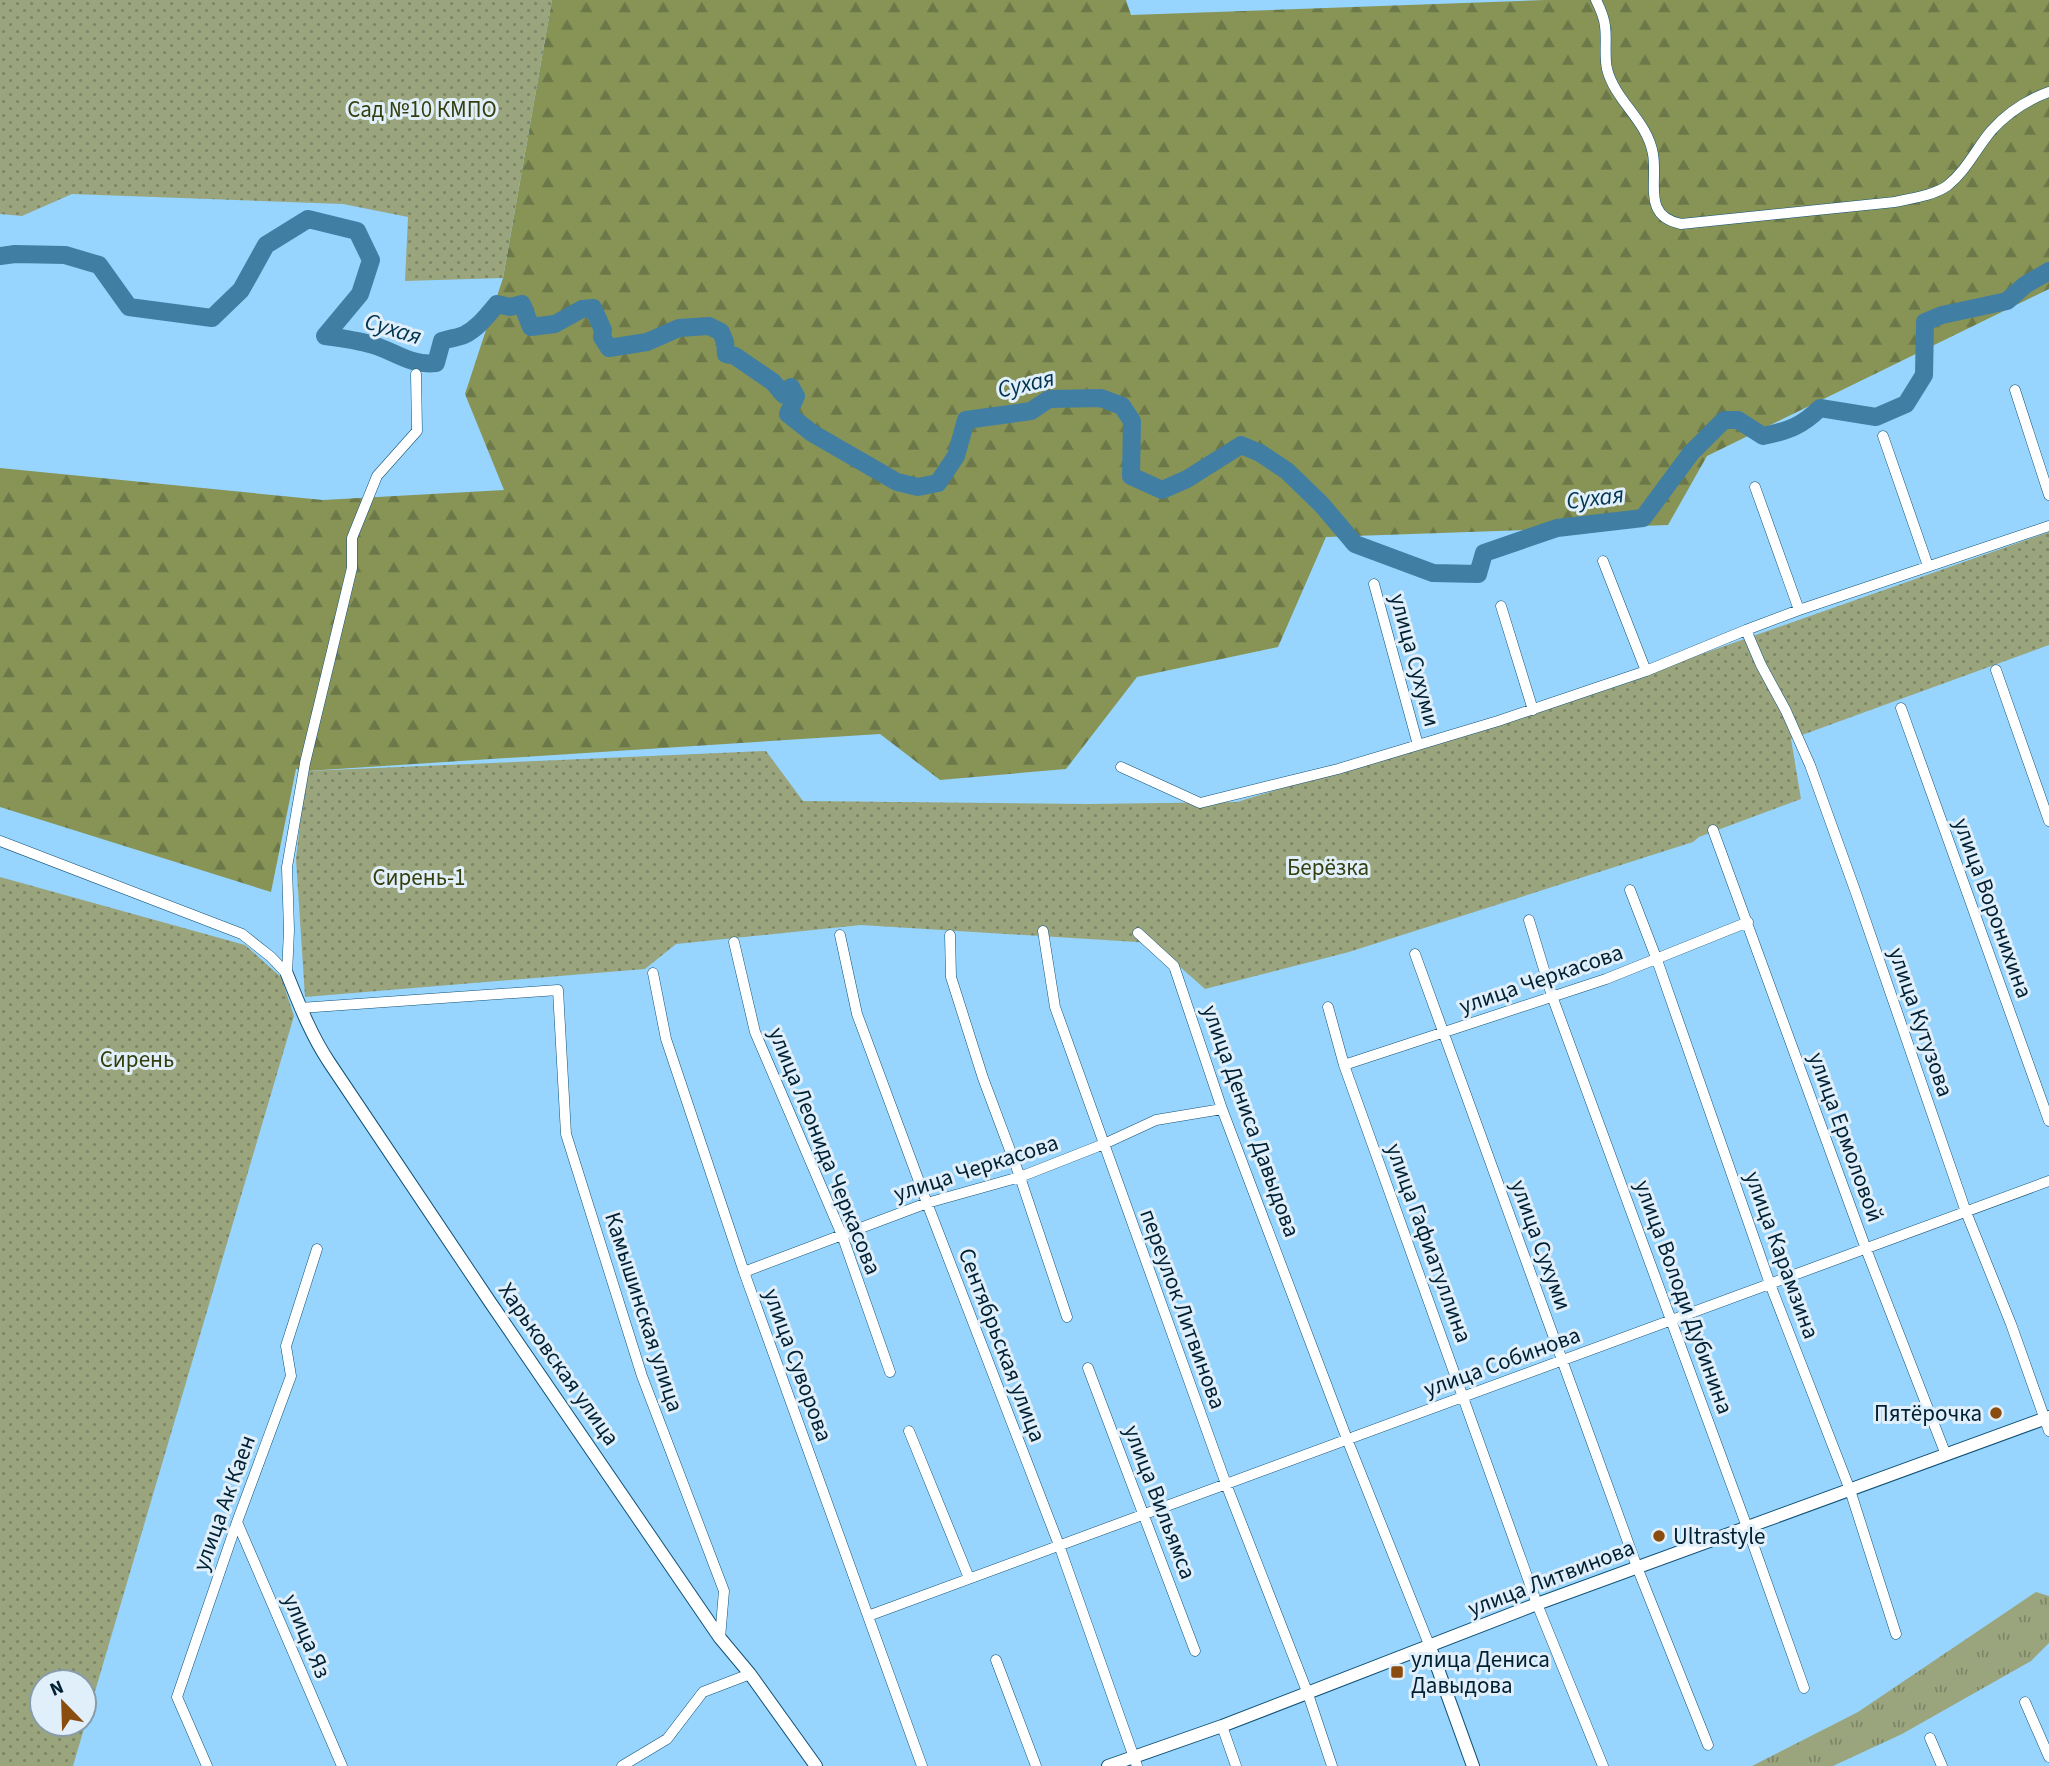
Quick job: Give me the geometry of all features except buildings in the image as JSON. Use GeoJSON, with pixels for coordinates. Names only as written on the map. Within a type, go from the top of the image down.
{"type":"FeatureCollection","features":[{"type":"Feature","properties":{"kind":"street"},"geometry":{"type":"LineString","coordinates":[[1597,0],[1603,14],[1607,67],[1612,84],[1645,130],[1653,153],[1655,205],[1659,215],[1668,222],[1681,224],[1869,205],[1927,195],[1945,187],[1959,175],[1990,132],[2011,111],[2049,92]]}},
{"type":"Feature","properties":{"kind":"street"},"geometry":{"type":"LineString","coordinates":[[287,974],[287,867],[305,763],[352,568],[352,538],[377,476],[417,430],[415,374]]}},
{"type":"Feature","properties":{"kind":"street"},"geometry":{"type":"LineString","coordinates":[[2015,390],[2049,495]]}},
{"type":"Feature","properties":{"kind":"street"},"geometry":{"type":"LineString","coordinates":[[1883,436],[1928,566]]}},
{"type":"Feature","properties":{"kind":"street"},"geometry":{"type":"LineString","coordinates":[[1755,487],[1799,610]]}},
{"type":"Feature","properties":{"kind":"street"},"geometry":{"type":"LineString","coordinates":[[1121,767],[1200,803],[1338,769],[1533,710],[1646,671],[1799,610],[2049,526]]}},
{"type":"Feature","properties":{"kind":"street"},"geometry":{"type":"LineString","coordinates":[[1603,561],[1646,671]]}},
{"type":"Feature","properties":{"kind":"street","name":"улица Сухуми"},"geometry":{"type":"LineString","coordinates":[[1374,584],[1418,745]]}},
{"type":"Feature","properties":{"kind":"street"},"geometry":{"type":"LineString","coordinates":[[1501,606],[1533,710]]}},
{"type":"Feature","properties":{"kind":"street","name":"улица Кутузова"},"geometry":{"type":"LineString","coordinates":[[1746,629],[1810,765],[1966,1212],[2048,1422]]}},
{"type":"Feature","properties":{"kind":"street"},"geometry":{"type":"LineString","coordinates":[[1996,670],[2049,821]]}},
{"type":"Feature","properties":{"kind":"street","name":"улица Воронихина"},"geometry":{"type":"LineString","coordinates":[[1901,708],[2049,1121]]}},
{"type":"Feature","properties":{"kind":"street","name":"улица Ермоловой"},"geometry":{"type":"LineString","coordinates":[[1713,830],[1866,1249],[1946,1455]]}},
{"type":"Feature","properties":{"kind":"street"},"geometry":{"type":"LineString","coordinates":[[0,841],[242,934],[287,974]]}},
{"type":"Feature","properties":{"kind":"street","name":"улица Карамзина"},"geometry":{"type":"LineString","coordinates":[[1630,890],[1770,1284],[1850,1490],[1896,1634]]}},
{"type":"Feature","properties":{"kind":"street","name":"улица Володи Дубинина"},"geometry":{"type":"LineString","coordinates":[[1530,920],[1552,996],[1748,1527],[1804,1688]]}},
{"type":"Feature","properties":{"kind":"street","name":"улица Черкасова"},"geometry":{"type":"LineString","coordinates":[[1344,1065],[1606,979],[1748,922]]}},
{"type":"Feature","properties":{"kind":"street","name":"переулок Литвинова"},"geometry":{"type":"LineString","coordinates":[[1043,931],[1055,1007],[1226,1484],[1308,1694],[1332,1766]]}},
{"type":"Feature","properties":{"kind":"street","name":"улица Дениса Давыдова"},"geometry":{"type":"LineString","coordinates":[[1138,933],[1174,966],[1222,1109],[1347,1439],[1430,1647],[1473,1766]]}},
{"type":"Feature","properties":{"kind":"street"},"geometry":{"type":"LineString","coordinates":[[950,934],[951,977],[983,1077],[1068,1317]]}},
{"type":"Feature","properties":{"kind":"street","name":"Сентябрьская улица"},"geometry":{"type":"LineString","coordinates":[[840,935],[857,1014],[1059,1545],[1136,1761]]}},
{"type":"Feature","properties":{"kind":"street","name":"улица Леонида Черкасова"},"geometry":{"type":"LineString","coordinates":[[734,942],[755,1032],[842,1235],[890,1372]]}},
{"type":"Feature","properties":{"kind":"street","name":"улица Сухуми"},"geometry":{"type":"LineString","coordinates":[[1415,954],[1637,1567],[1708,1745]]}},
{"type":"Feature","properties":{"kind":"street","name":"улица Суворова"},"geometry":{"type":"LineString","coordinates":[[653,973],[666,1039],[744,1272],[922,1766]]}},
{"type":"Feature","properties":{"kind":"street","name":"Харьковская улица"},"geometry":{"type":"LineString","coordinates":[[287,974],[320,1049],[720,1638],[750,1674],[816,1766]]}},
{"type":"Feature","properties":{"kind":"street","name":"Камышинская улица"},"geometry":{"type":"LineString","coordinates":[[300,1008],[558,990],[566,1134],[642,1376],[724,1591],[720,1638]]}},
{"type":"Feature","properties":{"kind":"street","name":"улица Гафиатуллина"},"geometry":{"type":"LineString","coordinates":[[1328,1007],[1344,1065],[1537,1605],[1603,1766]]}},
{"type":"Feature","properties":{"kind":"street","name":"улица Черкасова"},"geometry":{"type":"LineString","coordinates":[[744,1272],[927,1203],[1020,1177],[1156,1120],[1222,1109]]}},
{"type":"Feature","properties":{"kind":"street","name":"улица Собинова"},"geometry":{"type":"LineString","coordinates":[[867,1616],[2049,1181]]}},
{"type":"Feature","properties":{"kind":"street","name":"улица Ак Каен"},"geometry":{"type":"LineString","coordinates":[[207,1766],[177,1697],[291,1376],[286,1346],[317,1249]]}},
{"type":"Feature","properties":{"kind":"street","name":"улица Вильямса"},"geometry":{"type":"LineString","coordinates":[[1088,1368],[1195,1651]]}},
{"type":"Feature","properties":{"kind":"street","name":"улица Литвинова"},"geometry":{"type":"LineString","coordinates":[[1108,1766],[1136,1761],[1637,1567],[1946,1455],[2048,1422]]}},
{"type":"Feature","properties":{"kind":"street"},"geometry":{"type":"LineString","coordinates":[[909,1431],[969,1578]]}},
{"type":"Feature","properties":{"kind":"street","name":"улица Яз"},"geometry":{"type":"LineString","coordinates":[[237,1522],[342,1766]]}},
{"type":"Feature","properties":{"kind":"street"},"geometry":{"type":"LineString","coordinates":[[996,1660],[1036,1766]]}},
{"type":"Feature","properties":{"kind":"street"},"geometry":{"type":"LineString","coordinates":[[622,1766],[667,1740],[703,1692],[750,1674]]}},
{"type":"Feature","properties":{"kind":"street"},"geometry":{"type":"LineString","coordinates":[[2025,1702],[2049,1757]]}},
{"type":"Feature","properties":{"kind":"street"},"geometry":{"type":"LineString","coordinates":[[1222,1726],[1236,1766]]}},
{"type":"Feature","properties":{"kind":"street"},"geometry":{"type":"LineString","coordinates":[[1930,1738],[1942,1766]]}},
{"type":"Feature","properties":{"kind":"green space","name":"Сад №10 КМПО"},"geometry":{"type":"Polygon","coordinates":[[[0,0],[552,0],[503,278],[405,281],[408,217],[343,204],[72,194],[22,216],[0,214],[0,0]]]}},
{"type":"Feature","properties":{"kind":"green space"},"geometry":{"type":"Polygon","coordinates":[[[552,0],[1126,0],[1131,15],[1545,0],[2049,0],[2049,289],[1707,456],[1668,525],[1326,537],[1278,647],[1137,677],[1066,769],[940,780],[880,734],[306,771],[296,769],[271,892],[0,807],[0,468],[323,500],[504,490],[465,394],[503,278],[552,0]]]}},
{"type":"Feature","properties":{"kind":"green space"},"geometry":{"type":"Polygon","coordinates":[[[2049,532],[2049,645],[1791,739],[1801,799],[1699,837],[1693,842],[1349,952],[1205,989],[1153,943],[861,925],[676,944],[645,969],[305,997],[296,859],[306,771],[766,751],[803,801],[1089,804],[1237,802],[1611,686],[2049,532]]]}},
{"type":"Feature","properties":{"kind":"green space","name":"Сирень"},"geometry":{"type":"Polygon","coordinates":[[[0,877],[245,945],[281,977],[294,1016],[98,1681],[98,1668],[28,1668],[28,1738],[81,1738],[73,1766],[0,1766],[0,877]]]}},
{"type":"Feature","properties":{"kind":"green space"},"geometry":{"type":"Polygon","coordinates":[[[2036,1592],[2049,1596],[2049,1643],[2031,1661],[1902,1734],[1833,1766],[1752,1766],[1858,1712],[2036,1592]]]}},
{"type":"Feature","properties":{"kind":"waterway","name":"Сухая"},"geometry":{"type":"LineString","coordinates":[[0,256],[65,255],[99,265],[129,307],[212,318],[241,290],[266,245],[308,219],[357,231],[371,260],[360,294],[325,336],[367,343],[411,360],[436,363],[442,341],[469,332],[497,304],[510,307],[522,304],[531,327],[555,324],[582,309],[593,308],[603,330],[602,337],[609,348],[647,342],[679,328],[709,326],[721,332],[726,354],[735,356],[773,382],[784,395],[791,387],[796,396],[788,414],[812,433],[897,482],[918,487],[938,483],[956,456],[966,420],[1031,411],[1049,399],[1101,398],[1122,406],[1132,421],[1131,476],[1162,490],[1187,479],[1241,445],[1260,453],[1287,471],[1322,505],[1355,544],[1433,573],[1478,574],[1484,553],[1557,528],[1643,518],[1691,453],[1724,420],[1738,420],[1763,436],[1794,427],[1820,408],[1876,417],[1906,404],[1924,375],[1925,322],[1942,315],[2007,301],[2025,285],[2049,271]]}},
{"type":"Feature","properties":{"kind":"place","name":"Пятёрочка"},"geometry":{"type":"Point","coordinates":[1996,1413]}},
{"type":"Feature","properties":{"kind":"place","name":"Ultrastyle"},"geometry":{"type":"Point","coordinates":[1659,1536]}},
{"type":"Feature","properties":{"kind":"place","name":"улица Дениса Давыдова"},"geometry":{"type":"Point","coordinates":[1397,1672]}},
{"type":"Feature","properties":{"kind":"park label","name":"Берёзка"},"geometry":{"type":"Point","coordinates":[1328,867]}},
{"type":"Feature","properties":{"kind":"park label","name":"Сирень-1"},"geometry":{"type":"Point","coordinates":[419,877]}}]}
